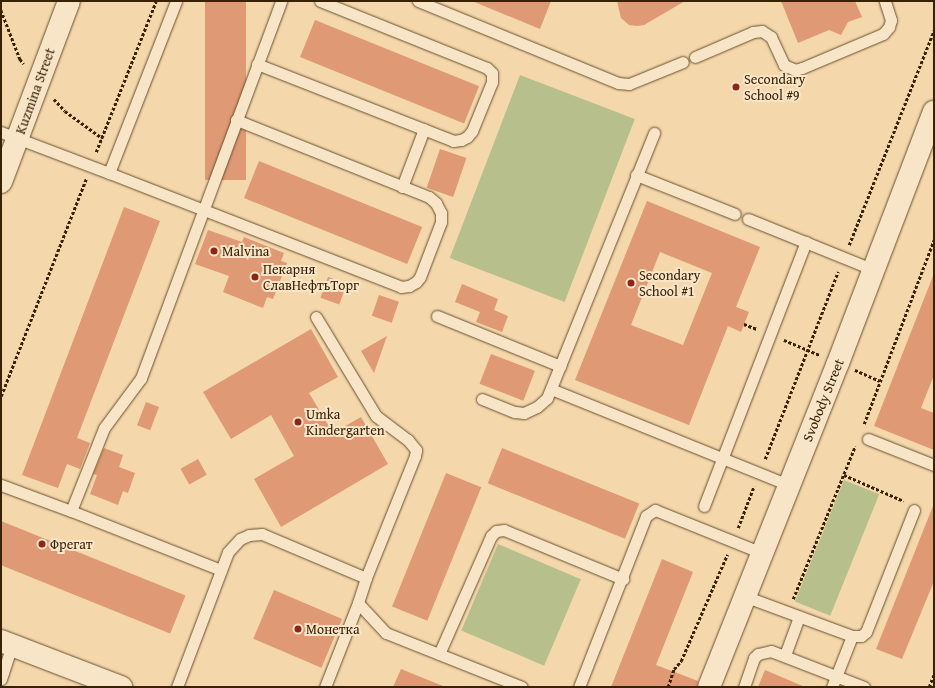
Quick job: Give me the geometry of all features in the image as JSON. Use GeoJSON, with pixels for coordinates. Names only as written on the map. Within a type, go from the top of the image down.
{"type":"FeatureCollection","features":[{"type":"Feature","properties":{"kind":"main road","name":"Kuzmina Street"},"geometry":{"type":"LineString","coordinates":[[1,182],[9,135],[69,1]]}},
{"type":"Feature","properties":{"kind":"main road","name":"Svobody Street"},"geometry":{"type":"LineString","coordinates":[[709,687],[838,363],[934,112]]}},
{"type":"Feature","properties":{"kind":"main road"},"geometry":{"type":"LineString","coordinates":[[6,644],[120,687]]}},
{"type":"Feature","properties":{"kind":"lane"},"geometry":{"type":"LineString","coordinates":[[109,173],[176,1]]}},
{"type":"Feature","properties":{"kind":"lane"},"geometry":{"type":"LineString","coordinates":[[71,511],[104,428],[141,378],[280,1]]}},
{"type":"Feature","properties":{"kind":"lane"},"geometry":{"type":"LineString","coordinates":[[257,64],[453,141],[461,140],[467,137],[472,131],[492,82],[492,73],[487,68],[320,1]]}},
{"type":"Feature","properties":{"kind":"lane"},"geometry":{"type":"LineString","coordinates":[[418,1],[618,83],[629,84],[683,62]]}},
{"type":"Feature","properties":{"kind":"lane"},"geometry":{"type":"LineString","coordinates":[[695,57],[753,32],[762,31],[771,37],[784,65],[795,70],[802,68],[883,34],[889,28],[892,20],[885,1]]}},
{"type":"Feature","properties":{"kind":"lane"},"geometry":{"type":"LineString","coordinates":[[9,135],[401,287],[409,286],[420,277],[441,222],[442,213],[436,203],[429,197],[236,120]]}},
{"type":"Feature","properties":{"kind":"lane"},"geometry":{"type":"LineString","coordinates":[[402,187],[424,129]]}},
{"type":"Feature","properties":{"kind":"lane"},"geometry":{"type":"LineString","coordinates":[[482,400],[516,412],[524,413],[531,411],[542,404],[551,389],[654,133]]}},
{"type":"Feature","properties":{"kind":"lane"},"geometry":{"type":"LineString","coordinates":[[636,175],[735,214]]}},
{"type":"Feature","properties":{"kind":"lane"},"geometry":{"type":"LineString","coordinates":[[748,219],[874,270]]}},
{"type":"Feature","properties":{"kind":"lane"},"geometry":{"type":"LineString","coordinates":[[704,506],[806,242]]}},
{"type":"Feature","properties":{"kind":"lane"},"geometry":{"type":"LineString","coordinates":[[437,316],[560,366]]}},
{"type":"Feature","properties":{"kind":"lane"},"geometry":{"type":"LineString","coordinates":[[316,317],[376,416],[408,440],[416,450],[415,456],[366,578],[326,687]]}},
{"type":"Feature","properties":{"kind":"lane"},"geometry":{"type":"LineString","coordinates":[[551,389],[789,485]]}},
{"type":"Feature","properties":{"kind":"lane"},"geometry":{"type":"LineString","coordinates":[[868,439],[934,465]]}},
{"type":"Feature","properties":{"kind":"lane"},"geometry":{"type":"LineString","coordinates":[[1,485],[221,570]]}},
{"type":"Feature","properties":{"kind":"lane"},"geometry":{"type":"LineString","coordinates":[[744,596],[852,636],[860,636],[866,632],[910,506]]}},
{"type":"Feature","properties":{"kind":"lane"},"geometry":{"type":"LineString","coordinates":[[579,687],[623,578],[646,516],[655,510],[762,553]]}},
{"type":"Feature","properties":{"kind":"lane"},"geometry":{"type":"LineString","coordinates":[[440,654],[491,536],[496,531],[504,530],[623,578]]}},
{"type":"Feature","properties":{"kind":"lane"},"geometry":{"type":"LineString","coordinates":[[176,687],[228,552],[240,539],[249,535],[262,534],[366,578]]}},
{"type":"Feature","properties":{"kind":"lane"},"geometry":{"type":"LineString","coordinates":[[358,603],[386,633],[522,687]]}},
{"type":"Feature","properties":{"kind":"lane"},"geometry":{"type":"LineString","coordinates":[[785,655],[800,616]]}},
{"type":"Feature","properties":{"kind":"lane"},"geometry":{"type":"LineString","coordinates":[[832,687],[852,636]]}},
{"type":"Feature","properties":{"kind":"lane"},"geometry":{"type":"LineString","coordinates":[[1,679],[6,644]]}},
{"type":"Feature","properties":{"kind":"lane"},"geometry":{"type":"LineString","coordinates":[[744,687],[754,658],[758,654],[771,651],[785,655],[864,687]]}},
{"type":"Feature","properties":{"kind":"path"},"geometry":{"type":"LineString","coordinates":[[1,396],[156,1]]}},
{"type":"Feature","properties":{"kind":"path"},"geometry":{"type":"LineString","coordinates":[[668,687],[674,669],[681,661],[732,542],[934,30]]}},
{"type":"Feature","properties":{"kind":"path"},"geometry":{"type":"LineString","coordinates":[[744,324],[880,381]]}},
{"type":"Feature","properties":{"kind":"path"},"geometry":{"type":"LineString","coordinates":[[844,475],[910,506]]}},
{"type":"Feature","properties":{"kind":"path"},"geometry":{"type":"LineString","coordinates":[[929,687],[934,674]]}},
{"type":"Feature","properties":{"kind":"green space"},"geometry":{"type":"Polygon","coordinates":[[[520,75],[635,119],[565,302],[450,258],[520,75]]]}},
{"type":"Feature","properties":{"kind":"green space"},"geometry":{"type":"Polygon","coordinates":[[[844,480],[879,494],[830,616],[795,601],[844,480]]]}},
{"type":"Feature","properties":{"kind":"green space"},"geometry":{"type":"Polygon","coordinates":[[[498,544],[581,579],[544,666],[461,631],[498,544]]]}},
{"type":"Feature","properties":{"kind":"building"},"geometry":{"type":"Polygon","coordinates":[[[205,1],[246,1],[246,180],[205,180],[205,1]]]}},
{"type":"Feature","properties":{"kind":"building"},"geometry":{"type":"Polygon","coordinates":[[[472,1],[551,1],[540,29],[472,1]]]}},
{"type":"Feature","properties":{"kind":"building"},"geometry":{"type":"Polygon","coordinates":[[[617,1],[685,1],[644,25],[637,26],[629,25],[621,18],[617,1]]]}},
{"type":"Feature","properties":{"kind":"building"},"geometry":{"type":"Polygon","coordinates":[[[781,1],[855,1],[862,17],[848,22],[841,35],[829,30],[798,43],[781,1]]]}},
{"type":"Feature","properties":{"kind":"building"},"geometry":{"type":"Polygon","coordinates":[[[315,20],[479,86],[464,123],[300,57],[315,20]]]}},
{"type":"Feature","properties":{"kind":"building"},"geometry":{"type":"Polygon","coordinates":[[[440,149],[466,158],[453,197],[427,188],[440,149]]]}},
{"type":"Feature","properties":{"kind":"building"},"geometry":{"type":"Polygon","coordinates":[[[259,161],[422,227],[407,264],[244,198],[259,161]]]}},
{"type":"Feature","properties":{"kind":"building"},"geometry":{"type":"Polygon","coordinates":[[[647,201],[760,247],[736,307],[749,312],[741,332],[728,326],[689,425],[575,380],[647,201]],[[660,252],[631,325],[683,345],[712,273],[660,252]]]}},
{"type":"Feature","properties":{"kind":"building"},"geometry":{"type":"Polygon","coordinates":[[[124,207],[160,221],[77,438],[90,443],[80,469],[67,464],[58,488],[22,475],[124,207]]]}},
{"type":"Feature","properties":{"kind":"building","name":"Пекарня СлавНефтьТорг"},"geometry":{"type":"Polygon","coordinates":[[[208,230],[242,242],[244,237],[284,253],[281,261],[287,263],[273,299],[267,297],[263,308],[223,292],[229,276],[195,264],[208,230]]]}},
{"type":"Feature","properties":{"kind":"building"},"geometry":{"type":"Polygon","coordinates":[[[933,276],[934,375],[921,408],[934,413],[934,450],[874,426],[933,276]]]}},
{"type":"Feature","properties":{"kind":"building"},"geometry":{"type":"Polygon","coordinates":[[[328,277],[347,284],[339,305],[320,298],[328,277]]]}},
{"type":"Feature","properties":{"kind":"building"},"geometry":{"type":"Polygon","coordinates":[[[462,284],[498,299],[494,310],[508,316],[502,332],[476,322],[480,312],[455,302],[462,284]]]}},
{"type":"Feature","properties":{"kind":"building"},"geometry":{"type":"Polygon","coordinates":[[[379,295],[399,302],[392,323],[372,316],[379,295]]]}},
{"type":"Feature","properties":{"kind":"building"},"geometry":{"type":"Polygon","coordinates":[[[311,329],[338,377],[309,393],[333,433],[361,417],[388,464],[281,527],[254,479],[294,456],[271,415],[231,439],[203,392],[311,329]]]}},
{"type":"Feature","properties":{"kind":"building"},"geometry":{"type":"Polygon","coordinates":[[[387,336],[374,373],[361,351],[387,336]]]}},
{"type":"Feature","properties":{"kind":"building"},"geometry":{"type":"Polygon","coordinates":[[[491,354],[535,371],[523,401],[480,384],[491,354]]]}},
{"type":"Feature","properties":{"kind":"building"},"geometry":{"type":"Polygon","coordinates":[[[146,402],[159,407],[150,430],[137,425],[146,402]]]}},
{"type":"Feature","properties":{"kind":"building"},"geometry":{"type":"Polygon","coordinates":[[[104,448],[123,455],[119,467],[135,473],[128,493],[123,491],[118,505],[90,494],[97,475],[93,474],[104,448]]]}},
{"type":"Feature","properties":{"kind":"building"},"geometry":{"type":"Polygon","coordinates":[[[502,448],[639,503],[625,539],[488,483],[502,448]]]}},
{"type":"Feature","properties":{"kind":"building"},"geometry":{"type":"Polygon","coordinates":[[[198,459],[207,475],[189,484],[181,469],[198,459]]]}},
{"type":"Feature","properties":{"kind":"building"},"geometry":{"type":"Polygon","coordinates":[[[446,473],[481,487],[427,621],[392,607],[446,473]]]}},
{"type":"Feature","properties":{"kind":"building"},"geometry":{"type":"Polygon","coordinates":[[[933,506],[934,581],[902,659],[876,649],[933,506]]]}},
{"type":"Feature","properties":{"kind":"building"},"geometry":{"type":"Polygon","coordinates":[[[1,521],[186,596],[170,634],[1,565],[1,521]]]}},
{"type":"Feature","properties":{"kind":"building"},"geometry":{"type":"Polygon","coordinates":[[[662,559],[693,572],[656,665],[698,681],[697,687],[611,687],[662,559]]]}},
{"type":"Feature","properties":{"kind":"building","name":"Монетка"},"geometry":{"type":"Polygon","coordinates":[[[274,590],[342,619],[321,668],[253,639],[274,590]]]}},
{"type":"Feature","properties":{"kind":"building"},"geometry":{"type":"Polygon","coordinates":[[[401,669],[443,686],[443,687],[393,687],[401,669]]]}},
{"type":"Feature","properties":{"kind":"building"},"geometry":{"type":"Polygon","coordinates":[[[765,670],[805,687],[758,687],[765,670]]]}},
{"type":"Feature","properties":{"kind":"place","name":"Secondary School #9"},"geometry":{"type":"Point","coordinates":[736,87]}},
{"type":"Feature","properties":{"kind":"place","name":"Malvina"},"geometry":{"type":"Point","coordinates":[214,251]}},
{"type":"Feature","properties":{"kind":"place","name":"Пекарня СлавНефтьТорг"},"geometry":{"type":"Point","coordinates":[255,277]}},
{"type":"Feature","properties":{"kind":"place","name":"Secondary School #1"},"geometry":{"type":"Point","coordinates":[631,283]}},
{"type":"Feature","properties":{"kind":"place","name":"Umka Kindergarten"},"geometry":{"type":"Point","coordinates":[298,422]}},
{"type":"Feature","properties":{"kind":"place","name":"Фрегат"},"geometry":{"type":"Point","coordinates":[42,544]}},
{"type":"Feature","properties":{"kind":"place","name":"Монетка"},"geometry":{"type":"Point","coordinates":[298,629]}}]}
